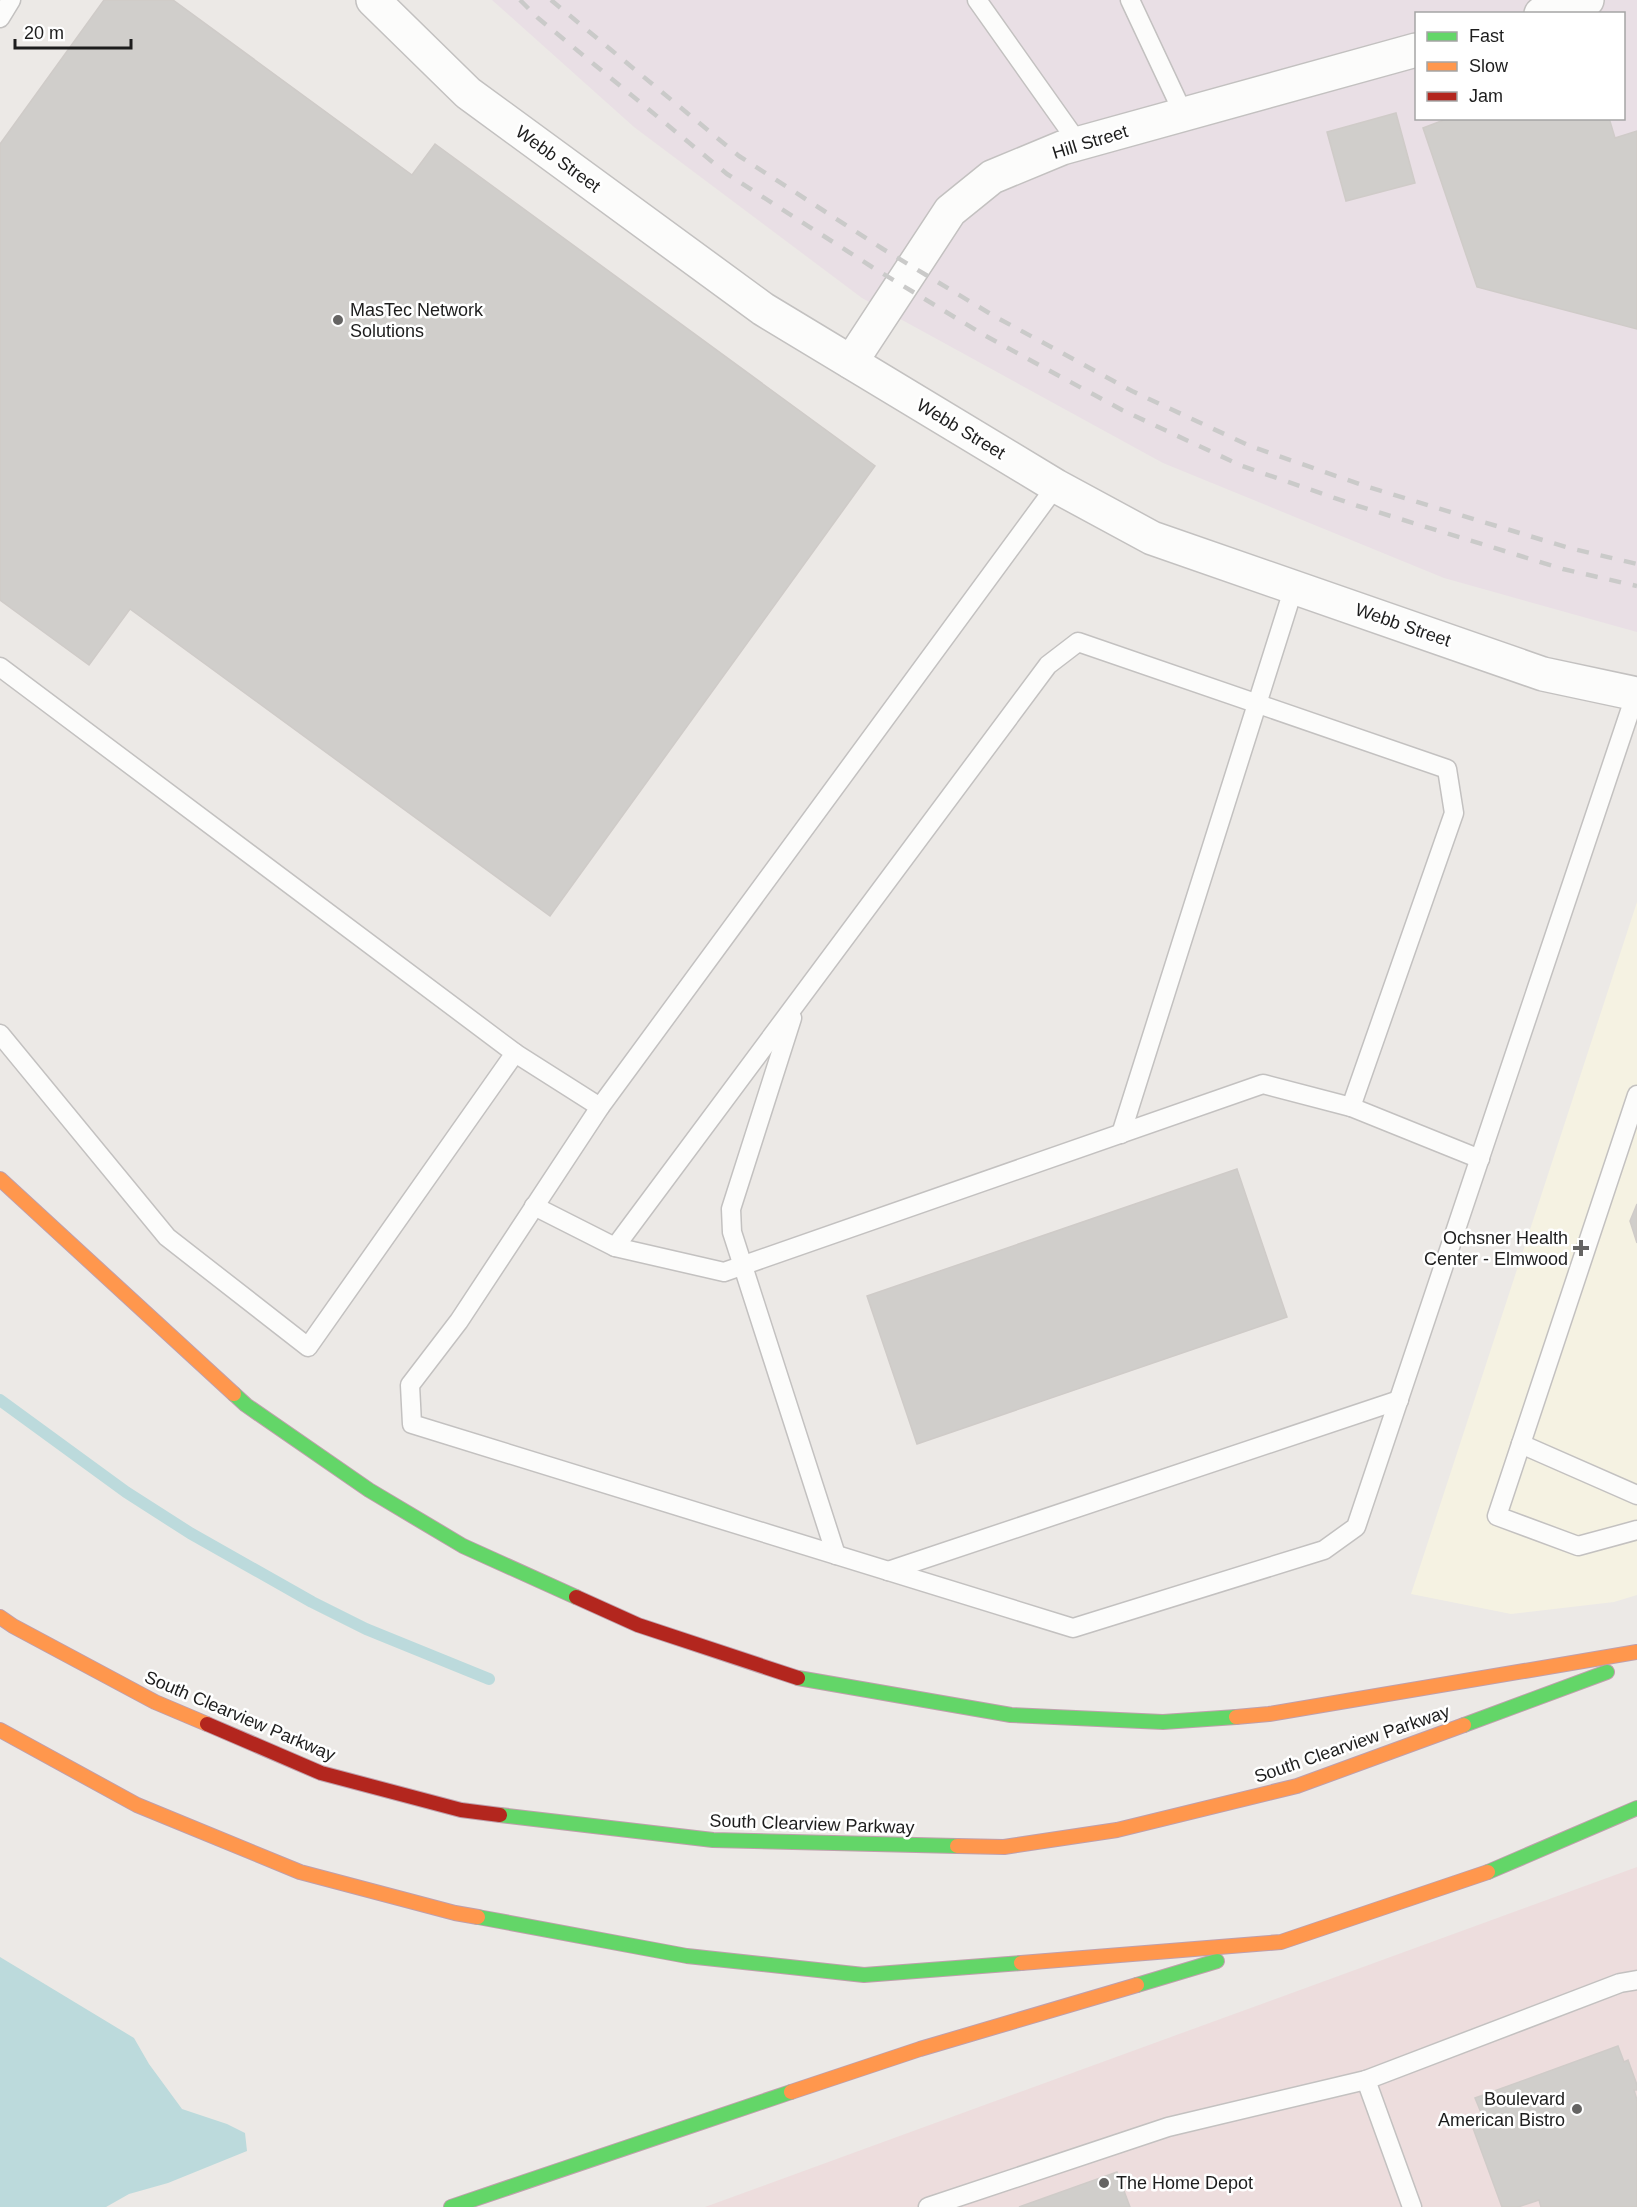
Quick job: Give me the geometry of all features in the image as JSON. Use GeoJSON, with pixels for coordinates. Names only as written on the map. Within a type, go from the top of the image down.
{"type":"FeatureCollection","features":[{"type":"Feature","properties":{"kind":"highway"},"geometry":{"type":"LineString","coordinates":[[0,1179],[246,1405],[369,1490],[463,1546],[638,1625],[802,1679],[1011,1714],[1163,1722],[1269,1714],[1637,1652]]}},
{"type":"Feature","properties":{"kind":"highway","name":"South Clearview Parkway"},"geometry":{"type":"LineString","coordinates":[[0,1617],[155,1702],[321,1773],[461,1810],[713,1840],[1004,1847],[1117,1830],[1297,1786],[1637,1661]]}},
{"type":"Feature","properties":{"kind":"highway"},"geometry":{"type":"LineString","coordinates":[[0,1730],[137,1805],[300,1872],[455,1913],[687,1956],[864,1975],[1281,1942]]}},
{"type":"Feature","properties":{"kind":"highway"},"geometry":{"type":"LineString","coordinates":[[451,2207],[920,2049],[1281,1942],[1473,1878],[1637,1808]]}},
{"type":"Feature","properties":{"kind":"street","name":"Webb Street"},"geometry":{"type":"LineString","coordinates":[[373,0],[468,93],[763,309],[1056,486],[1152,538],[1543,674],[1637,693]]}},
{"type":"Feature","properties":{"kind":"street"},"geometry":{"type":"LineString","coordinates":[[1548,12],[1587,0]]}},
{"type":"Feature","properties":{"kind":"street","name":"Hill Street"},"geometry":{"type":"LineString","coordinates":[[851,362],[950,211],[992,177],[1062,148],[1415,50]]}},
{"type":"Feature","properties":{"kind":"lane"},"geometry":{"type":"LineString","coordinates":[[0,18],[11,0]]}},
{"type":"Feature","properties":{"kind":"lane"},"geometry":{"type":"LineString","coordinates":[[977,0],[1079,144]]}},
{"type":"Feature","properties":{"kind":"lane"},"geometry":{"type":"LineString","coordinates":[[1130,0],[1184,115]]}},
{"type":"Feature","properties":{"kind":"lane"},"geometry":{"type":"LineString","coordinates":[[1056,486],[600,1107],[459,1321],[410,1385],[412,1424],[1073,1628],[1324,1550],[1356,1527],[1637,693]]}},
{"type":"Feature","properties":{"kind":"lane"},"geometry":{"type":"LineString","coordinates":[[1121,1134],[1294,587]]}},
{"type":"Feature","properties":{"kind":"lane"},"geometry":{"type":"LineString","coordinates":[[615,1247],[1048,665],[1078,642],[1447,769],[1454,813],[1351,1107]]}},
{"type":"Feature","properties":{"kind":"lane"},"geometry":{"type":"LineString","coordinates":[[0,667],[516,1053],[600,1107]]}},
{"type":"Feature","properties":{"kind":"lane"},"geometry":{"type":"LineString","coordinates":[[796,1003],[731,1209],[732,1232],[836,1555]]}},
{"type":"Feature","properties":{"kind":"lane"},"geometry":{"type":"LineString","coordinates":[[0,1034],[167,1237],[308,1347],[516,1053]]}},
{"type":"Feature","properties":{"kind":"lane"},"geometry":{"type":"LineString","coordinates":[[534,1206],[615,1247],[724,1272],[1263,1084],[1351,1107],[1480,1159]]}},
{"type":"Feature","properties":{"kind":"lane"},"geometry":{"type":"LineString","coordinates":[[1637,1095],[1497,1516],[1578,1546],[1637,1530]]}},
{"type":"Feature","properties":{"kind":"lane"},"geometry":{"type":"LineString","coordinates":[[888,1571],[1399,1400]]}},
{"type":"Feature","properties":{"kind":"lane"},"geometry":{"type":"LineString","coordinates":[[1521,1444],[1637,1495]]}},
{"type":"Feature","properties":{"kind":"lane"},"geometry":{"type":"LineString","coordinates":[[928,2207],[1168,2127],[1366,2080],[1620,1983],[1637,1980]]}},
{"type":"Feature","properties":{"kind":"lane"},"geometry":{"type":"LineString","coordinates":[[1366,2080],[1412,2207]]}},
{"type":"Feature","properties":{"kind":"shaded area"},"geometry":{"type":"Polygon","coordinates":[[[492,0],[1637,0],[1637,632],[1444,578],[1163,463],[862,298],[634,127],[492,0]]]}},
{"type":"Feature","properties":{"kind":"shaded area","name":"Ochsner Health Center - Elmwood"},"geometry":{"type":"Polygon","coordinates":[[[1637,902],[1637,1595],[1614,1602],[1511,1614],[1411,1594],[1637,902]]]}},
{"type":"Feature","properties":{"kind":"shaded area"},"geometry":{"type":"Polygon","coordinates":[[[1637,1867],[1637,2207],[705,2207],[1637,1867]]]}},
{"type":"Feature","properties":{"kind":"water"},"geometry":{"type":"Polygon","coordinates":[[[0,1957],[134,2038],[149,2064],[182,2109],[227,2124],[245,2133],[247,2151],[168,2183],[129,2194],[106,2207],[0,2207],[0,1957]]]}},
{"type":"Feature","properties":{"kind":"building","name":"MasTec Network Solutions"},"geometry":{"type":"Polygon","coordinates":[[[104,0],[173,0],[412,175],[435,144],[875,466],[550,916],[130,609],[89,665],[0,600],[0,144],[104,0]]]}},
{"type":"Feature","properties":{"kind":"building"},"geometry":{"type":"Polygon","coordinates":[[[1396,113],[1415,183],[1346,201],[1327,132],[1396,113]]]}},
{"type":"Feature","properties":{"kind":"building"},"geometry":{"type":"Polygon","coordinates":[[[1444,120],[1610,120],[1615,138],[1637,131],[1637,329],[1477,287],[1423,128],[1444,120]]]}},
{"type":"Feature","properties":{"kind":"building"},"geometry":{"type":"Polygon","coordinates":[[[1237,1169],[1287,1317],[917,1444],[867,1296],[1237,1169]]]}},
{"type":"Feature","properties":{"kind":"building"},"geometry":{"type":"Polygon","coordinates":[[[1637,1204],[1637,1243],[1630,1221],[1637,1204]]]}},
{"type":"Feature","properties":{"kind":"building"},"geometry":{"type":"Polygon","coordinates":[[[1618,2046],[1624,2062],[1628,2060],[1637,2085],[1637,2090],[1634,2090],[1637,2100],[1637,2207],[1541,2207],[1539,2200],[1518,2207],[1502,2207],[1470,2120],[1482,2115],[1475,2098],[1618,2046]]]}},
{"type":"Feature","properties":{"kind":"building","name":"The Home Depot"},"geometry":{"type":"Polygon","coordinates":[[[1117,2172],[1130,2207],[1019,2207],[1117,2172]]]}},
{"type":"Feature","properties":{"kind":"waterway"},"geometry":{"type":"LineString","coordinates":[[0,1400],[126,1492],[190,1533],[312,1602],[366,1629],[489,1679]]}},
{"type":"Feature","properties":{"kind":"railway"},"geometry":{"type":"LineString","coordinates":[[520,0],[538,18],[727,174],[872,267],[984,335],[1122,410],[1242,466],[1358,506],[1563,569],[1637,586]]}},
{"type":"Feature","properties":{"kind":"railway"},"geometry":{"type":"LineString","coordinates":[[551,0],[739,156],[883,249],[994,316],[1132,391],[1250,446],[1365,486],[1569,548],[1637,564]]}},
{"type":"Feature","properties":{"kind":"traffic: fast"},"geometry":{"type":"LineString","coordinates":[[234,1394],[246,1405],[369,1490],[463,1546],[576,1597]]}},
{"type":"Feature","properties":{"kind":"traffic: fast"},"geometry":{"type":"LineString","coordinates":[[1464,1725],[1607,1672]]}},
{"type":"Feature","properties":{"kind":"traffic: fast"},"geometry":{"type":"LineString","coordinates":[[798,1678],[1011,1715],[1163,1722],[1236,1717]]}},
{"type":"Feature","properties":{"kind":"traffic: fast"},"geometry":{"type":"LineString","coordinates":[[1488,1872],[1637,1808]]}},
{"type":"Feature","properties":{"kind":"traffic: fast"},"geometry":{"type":"LineString","coordinates":[[500,1815],[713,1840],[957,1846]]}},
{"type":"Feature","properties":{"kind":"traffic: fast"},"geometry":{"type":"LineString","coordinates":[[478,1917],[687,1956],[864,1975],[1021,1963]]}},
{"type":"Feature","properties":{"kind":"traffic: fast"},"geometry":{"type":"LineString","coordinates":[[1137,1985],[1217,1961]]}},
{"type":"Feature","properties":{"kind":"traffic: fast"},"geometry":{"type":"LineString","coordinates":[[451,2207],[791,2092]]}},
{"type":"Feature","properties":{"kind":"traffic: slow"},"geometry":{"type":"LineString","coordinates":[[0,1179],[234,1394]]}},
{"type":"Feature","properties":{"kind":"traffic: slow"},"geometry":{"type":"LineString","coordinates":[[0,1617],[155,1702],[207,1724]]}},
{"type":"Feature","properties":{"kind":"traffic: slow"},"geometry":{"type":"LineString","coordinates":[[1236,1717],[1269,1714],[1637,1652]]}},
{"type":"Feature","properties":{"kind":"traffic: slow"},"geometry":{"type":"LineString","coordinates":[[957,1846],[1004,1847],[1117,1830],[1297,1786],[1464,1725]]}},
{"type":"Feature","properties":{"kind":"traffic: slow"},"geometry":{"type":"LineString","coordinates":[[0,1730],[137,1805],[300,1872],[478,1917]]}},
{"type":"Feature","properties":{"kind":"traffic: slow"},"geometry":{"type":"LineString","coordinates":[[1021,1963],[1281,1942],[1488,1872]]}},
{"type":"Feature","properties":{"kind":"traffic: slow"},"geometry":{"type":"LineString","coordinates":[[791,2092],[920,2049],[1137,1985]]}},
{"type":"Feature","properties":{"kind":"traffic: jam"},"geometry":{"type":"LineString","coordinates":[[576,1597],[638,1625],[798,1678]]}},
{"type":"Feature","properties":{"kind":"traffic: jam"},"geometry":{"type":"LineString","coordinates":[[207,1724],[321,1773],[461,1810],[500,1815]]}},
{"type":"Feature","properties":{"kind":"place","name":"MasTec Network Solutions"},"geometry":{"type":"Point","coordinates":[338,320]}},
{"type":"Feature","properties":{"kind":"place","name":"Ochsner Health Center - Elmwood"},"geometry":{"type":"Point","coordinates":[1581,1248]}},
{"type":"Feature","properties":{"kind":"place","name":"Boulevard American Bistro"},"geometry":{"type":"Point","coordinates":[1577,2109]}},
{"type":"Feature","properties":{"kind":"place","name":"The Home Depot"},"geometry":{"type":"Point","coordinates":[1104,2183]}}]}
